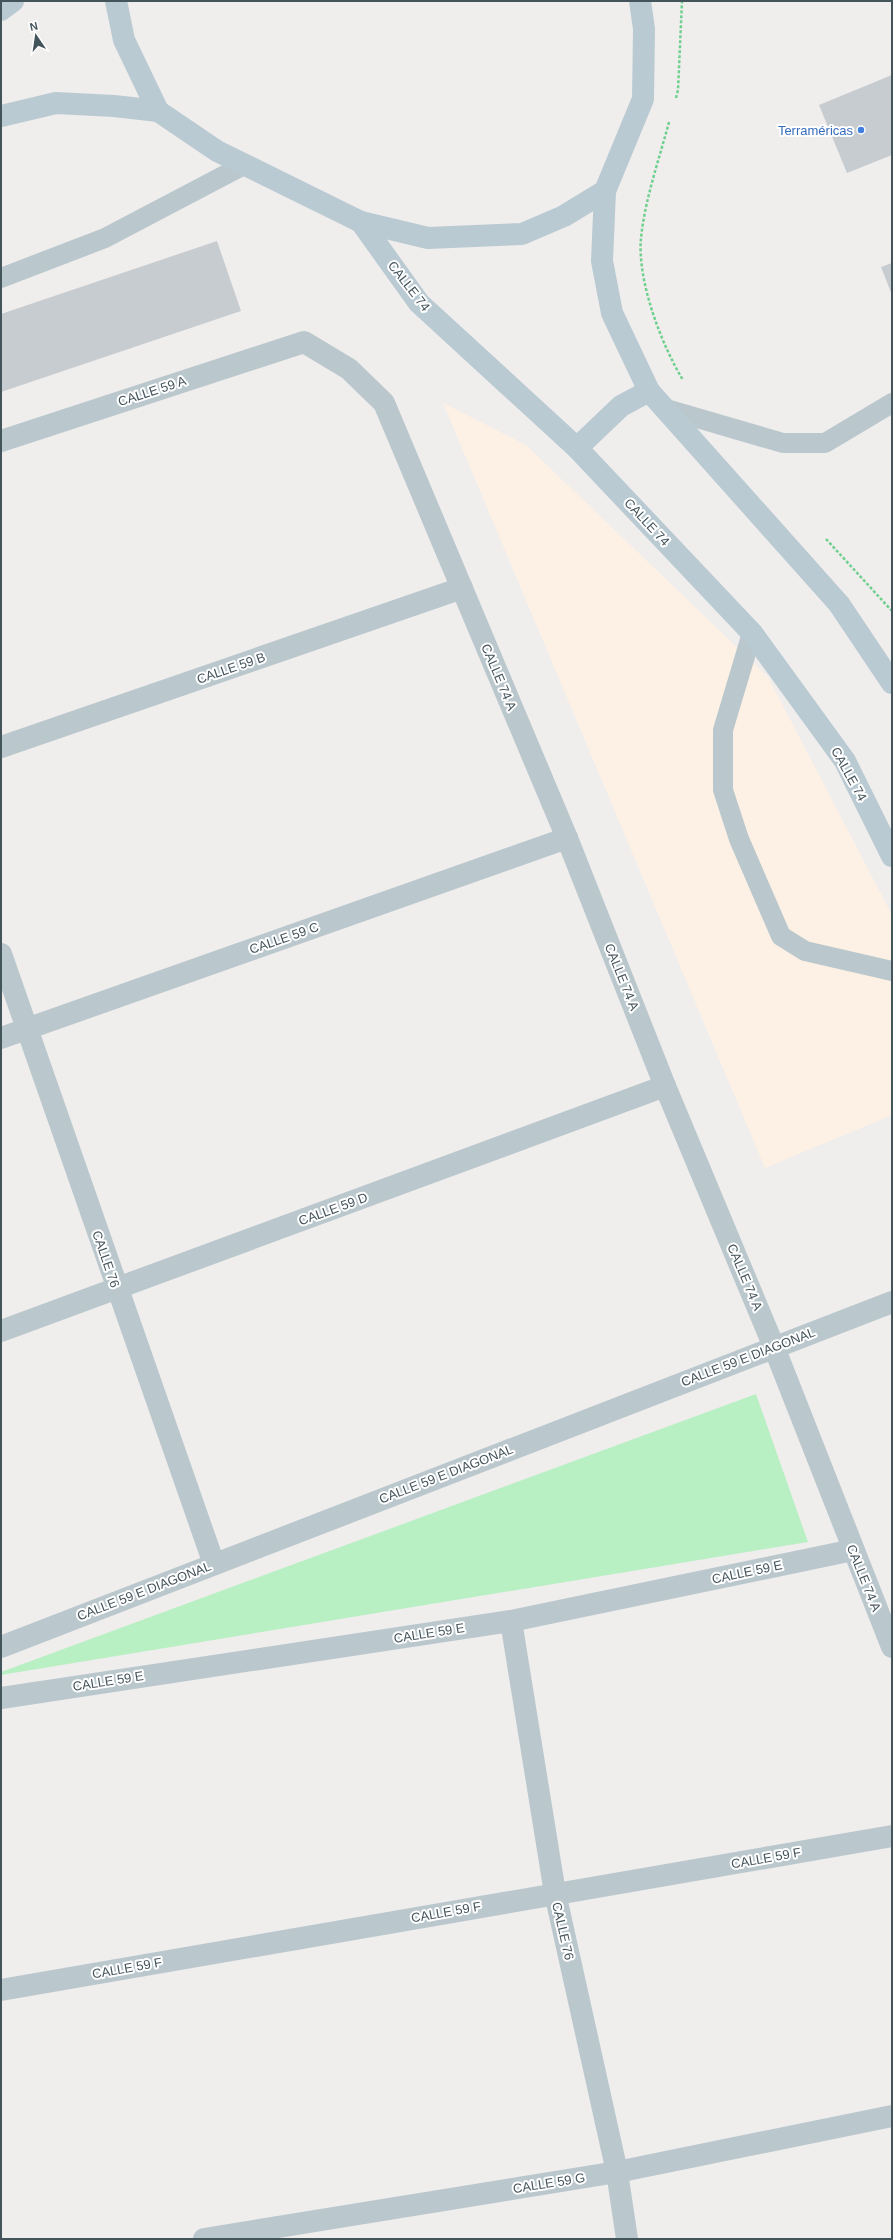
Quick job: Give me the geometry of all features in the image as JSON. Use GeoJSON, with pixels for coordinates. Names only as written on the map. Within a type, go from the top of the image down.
{"type":"FeatureCollection","features":[{"type":"Feature","properties":{"kind":"main road"},"geometry":{"type":"LineString","coordinates":[[1,10],[13,1]]}},
{"type":"Feature","properties":{"kind":"main road"},"geometry":{"type":"LineString","coordinates":[[116,1],[124,40],[158,111]]}},
{"type":"Feature","properties":{"kind":"main road"},"geometry":{"type":"LineString","coordinates":[[640,1],[644,29],[643,99],[605,191],[602,261],[612,313],[649,391],[839,604],[892,683]]}},
{"type":"Feature","properties":{"kind":"main road"},"geometry":{"type":"LineString","coordinates":[[1,116],[56,103],[114,106],[158,111],[217,151],[361,222],[428,238],[522,234],[564,216],[605,191]]}},
{"type":"Feature","properties":{"kind":"main road","name":"CALLE 74"},"geometry":{"type":"LineString","coordinates":[[361,222],[419,303],[577,448],[752,632],[846,761],[892,856]]}},
{"type":"Feature","properties":{"kind":"main road"},"geometry":{"type":"LineString","coordinates":[[577,448],[620,406],[649,391]]}},
{"type":"Feature","properties":{"kind":"street","name":"CALLE 59 A"},"geometry":{"type":"LineString","coordinates":[[1,441],[304,342]]}},
{"type":"Feature","properties":{"kind":"street","name":"CALLE 74 A"},"geometry":{"type":"LineString","coordinates":[[304,342],[349,369],[384,403],[567,838],[665,1086],[774,1347],[892,1647]]}},
{"type":"Feature","properties":{"kind":"street","name":"CALLE 59 B"},"geometry":{"type":"LineString","coordinates":[[1,747],[462,588]]}},
{"type":"Feature","properties":{"kind":"street","name":"CALLE 59 C"},"geometry":{"type":"LineString","coordinates":[[1,1038],[567,838]]}},
{"type":"Feature","properties":{"kind":"street","name":"CALLE 76"},"geometry":{"type":"LineString","coordinates":[[1,954],[214,1564]]}},
{"type":"Feature","properties":{"kind":"street","name":"CALLE 59 D"},"geometry":{"type":"LineString","coordinates":[[1,1330],[117,1289],[665,1086]]}},
{"type":"Feature","properties":{"kind":"street","name":"CALLE 59 E DIAGONAL"},"geometry":{"type":"LineString","coordinates":[[1,1647],[892,1302]]}},
{"type":"Feature","properties":{"kind":"street","name":"CALLE 59 E"},"geometry":{"type":"LineString","coordinates":[[1,1698],[511,1621],[853,1550]]}},
{"type":"Feature","properties":{"kind":"street","name":"CALLE 76"},"geometry":{"type":"LineString","coordinates":[[511,1621],[554,1893],[616,2172],[627,2239]]}},
{"type":"Feature","properties":{"kind":"street","name":"CALLE 59 F"},"geometry":{"type":"LineString","coordinates":[[1,1990],[554,1893],[892,1836]]}},
{"type":"Feature","properties":{"kind":"street","name":"CALLE 59 G"},"geometry":{"type":"LineString","coordinates":[[204,2239],[616,2172],[892,2116]]}},
{"type":"Feature","properties":{"kind":"lane"},"geometry":{"type":"LineString","coordinates":[[1,278],[105,238],[244,165]]}},
{"type":"Feature","properties":{"kind":"lane"},"geometry":{"type":"LineString","coordinates":[[663,408],[783,443],[825,443],[892,403]]}},
{"type":"Feature","properties":{"kind":"lane"},"geometry":{"type":"LineString","coordinates":[[752,632],[723,730],[723,790],[742,846],[781,936],[805,951],[892,971]]}},
{"type":"Feature","properties":{"kind":"path"},"geometry":{"type":"LineString","coordinates":[[674,104],[678,90],[682,1]]}},
{"type":"Feature","properties":{"kind":"path"},"geometry":{"type":"LineString","coordinates":[[670,119],[652,186],[641,238],[643,281],[670,358],[686,385]]}},
{"type":"Feature","properties":{"kind":"path"},"geometry":{"type":"LineString","coordinates":[[823,536],[892,611]]}},
{"type":"Feature","properties":{"kind":"shaded area"},"geometry":{"type":"Polygon","coordinates":[[[443,403],[526,445],[768,677],[892,915],[892,1115],[765,1168],[443,403]]]}},
{"type":"Feature","properties":{"kind":"green space"},"geometry":{"type":"Polygon","coordinates":[[[756,1394],[808,1542],[1,1675],[1,1672],[756,1394]]]}},
{"type":"Feature","properties":{"kind":"building","name":"Terraméricas"},"geometry":{"type":"Polygon","coordinates":[[[892,75],[892,155],[847,173],[819,105],[892,75]]]}},
{"type":"Feature","properties":{"kind":"building"},"geometry":{"type":"Polygon","coordinates":[[[217,241],[241,311],[1,392],[1,314],[217,241]]]}},
{"type":"Feature","properties":{"kind":"building"},"geometry":{"type":"Polygon","coordinates":[[[892,263],[892,295],[881,267],[892,263]]]}},
{"type":"Feature","properties":{"kind":"place","name":"Terraméricas"},"geometry":{"type":"Point","coordinates":[861,130]}}]}
